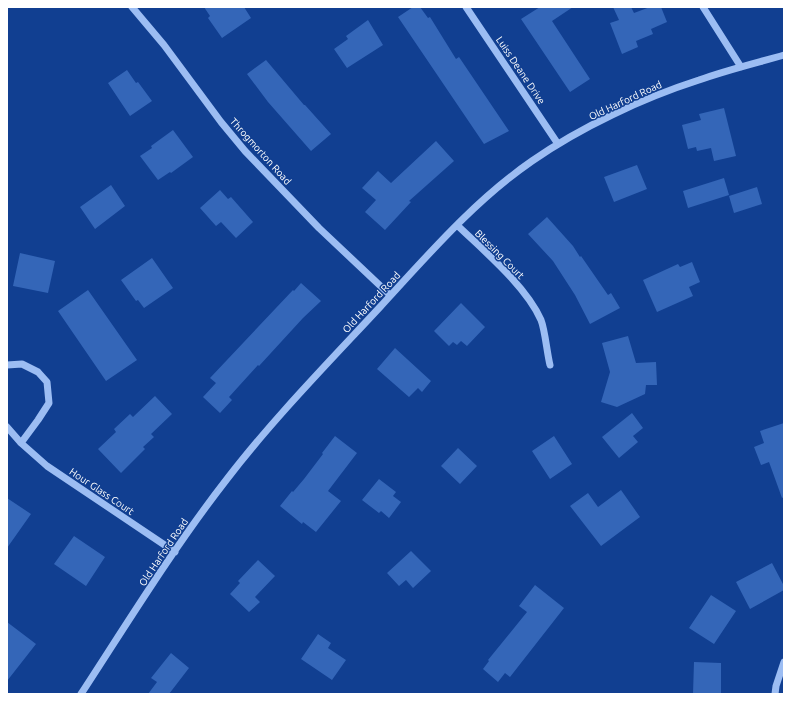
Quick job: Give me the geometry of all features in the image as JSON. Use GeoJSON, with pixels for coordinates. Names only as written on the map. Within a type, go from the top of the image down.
{"type":"FeatureCollection","features":[{"type":"Feature","properties":{"kind":"street","name":"Throgmorton Road"},"geometry":{"type":"LineString","coordinates":[[132,7],[164,45],[221,122],[245,151],[319,228],[390,296]]}},
{"type":"Feature","properties":{"kind":"street","name":"Luiss Deane Drive"},"geometry":{"type":"LineString","coordinates":[[466,7],[558,144]]}},
{"type":"Feature","properties":{"kind":"street"},"geometry":{"type":"LineString","coordinates":[[702,7],[741,67]]}},
{"type":"Feature","properties":{"kind":"street","name":"Old Harford Road"},"geometry":{"type":"LineString","coordinates":[[81,694],[175,552],[226,481],[255,444],[390,296],[457,225],[485,198],[508,179],[558,144],[631,107],[662,93],[699,80],[784,55]]}},
{"type":"Feature","properties":{"kind":"street","name":"Blessing Court"},"geometry":{"type":"LineString","coordinates":[[457,225],[510,276],[530,302],[541,320],[550,365]]}},
{"type":"Feature","properties":{"kind":"street"},"geometry":{"type":"LineString","coordinates":[[7,365],[22,364],[38,372],[47,382],[49,403],[21,443]]}},
{"type":"Feature","properties":{"kind":"street","name":"Hour Glass Court"},"geometry":{"type":"LineString","coordinates":[[7,427],[21,443],[47,466],[175,552]]}},
{"type":"Feature","properties":{"kind":"street"},"geometry":{"type":"LineString","coordinates":[[775,694],[776,686],[784,662]]}},
{"type":"Feature","properties":{"kind":"building"},"geometry":{"type":"Polygon","coordinates":[[[204,7],[244,7],[251,18],[222,38],[208,18],[210,16],[204,7]]]}},
{"type":"Feature","properties":{"kind":"building"},"geometry":{"type":"Polygon","coordinates":[[[413,7],[420,7],[428,18],[430,17],[456,59],[459,57],[509,131],[484,144],[398,17],[413,7]]]}},
{"type":"Feature","properties":{"kind":"building"},"geometry":{"type":"Polygon","coordinates":[[[540,7],[573,7],[552,21],[590,79],[570,92],[521,19],[540,7]]]}},
{"type":"Feature","properties":{"kind":"building"},"geometry":{"type":"Polygon","coordinates":[[[613,7],[631,7],[634,13],[650,7],[661,7],[667,22],[651,29],[653,34],[636,41],[638,47],[622,54],[610,23],[619,20],[613,7]]]}},
{"type":"Feature","properties":{"kind":"building"},"geometry":{"type":"Polygon","coordinates":[[[368,20],[383,45],[347,68],[334,49],[348,39],[346,36],[368,20]]]}},
{"type":"Feature","properties":{"kind":"building"},"geometry":{"type":"Polygon","coordinates":[[[266,60],[331,134],[311,151],[268,102],[247,74],[266,60]]]}},
{"type":"Feature","properties":{"kind":"building"},"geometry":{"type":"Polygon","coordinates":[[[127,70],[152,101],[130,116],[108,83],[127,70]]]}},
{"type":"Feature","properties":{"kind":"building"},"geometry":{"type":"Polygon","coordinates":[[[724,108],[736,156],[714,161],[711,148],[697,151],[696,147],[688,149],[682,125],[701,120],[699,114],[724,108]]]}},
{"type":"Feature","properties":{"kind":"building"},"geometry":{"type":"Polygon","coordinates":[[[173,130],[193,157],[171,173],[170,172],[158,180],[140,156],[173,130]]]}},
{"type":"Feature","properties":{"kind":"building"},"geometry":{"type":"Polygon","coordinates":[[[436,141],[454,161],[409,201],[411,202],[385,230],[365,212],[376,200],[362,188],[378,171],[391,183],[436,141]]]}},
{"type":"Feature","properties":{"kind":"building"},"geometry":{"type":"Polygon","coordinates":[[[637,165],[647,189],[614,202],[604,177],[637,165]]]}},
{"type":"Feature","properties":{"kind":"building"},"geometry":{"type":"Polygon","coordinates":[[[724,178],[729,195],[688,208],[683,191],[724,178]]]}},
{"type":"Feature","properties":{"kind":"building"},"geometry":{"type":"Polygon","coordinates":[[[111,185],[125,206],[95,229],[80,207],[111,185]]]}},
{"type":"Feature","properties":{"kind":"building"},"geometry":{"type":"Polygon","coordinates":[[[757,187],[762,204],[734,213],[729,196],[757,187]]]}},
{"type":"Feature","properties":{"kind":"building"},"geometry":{"type":"Polygon","coordinates":[[[220,190],[228,199],[231,197],[253,222],[236,238],[221,222],[216,226],[200,208],[220,190]]]}},
{"type":"Feature","properties":{"kind":"building"},"geometry":{"type":"Polygon","coordinates":[[[547,217],[573,246],[580,257],[581,256],[608,295],[611,293],[620,308],[590,324],[575,295],[553,261],[528,234],[547,217]]]}},
{"type":"Feature","properties":{"kind":"building"},"geometry":{"type":"Polygon","coordinates":[[[20,253],[55,261],[48,293],[13,286],[20,253]]]}},
{"type":"Feature","properties":{"kind":"building"},"geometry":{"type":"Polygon","coordinates":[[[152,258],[173,288],[144,308],[138,300],[136,301],[121,280],[152,258]]]}},
{"type":"Feature","properties":{"kind":"building"},"geometry":{"type":"Polygon","coordinates":[[[692,262],[700,282],[689,287],[693,296],[657,312],[643,280],[678,264],[680,267],[692,262]]]}},
{"type":"Feature","properties":{"kind":"building"},"geometry":{"type":"Polygon","coordinates":[[[301,283],[321,301],[303,318],[229,397],[232,400],[220,413],[203,397],[216,383],[210,378],[301,283]]]}},
{"type":"Feature","properties":{"kind":"building"},"geometry":{"type":"Polygon","coordinates":[[[88,290],[137,360],[106,381],[58,311],[88,290]]]}},
{"type":"Feature","properties":{"kind":"building"},"geometry":{"type":"Polygon","coordinates":[[[461,303],[485,327],[467,346],[461,341],[457,345],[453,342],[449,346],[434,331],[461,303]]]}},
{"type":"Feature","properties":{"kind":"building"},"geometry":{"type":"Polygon","coordinates":[[[628,336],[636,363],[656,362],[657,385],[646,385],[645,394],[617,407],[601,402],[610,372],[602,343],[628,336]]]}},
{"type":"Feature","properties":{"kind":"building"},"geometry":{"type":"Polygon","coordinates":[[[395,348],[431,381],[422,392],[418,388],[409,397],[377,369],[395,348]]]}},
{"type":"Feature","properties":{"kind":"building"},"geometry":{"type":"Polygon","coordinates":[[[155,396],[172,414],[151,434],[154,437],[143,447],[145,449],[121,473],[98,449],[116,432],[114,429],[130,414],[133,417],[155,396]]]}},
{"type":"Feature","properties":{"kind":"building"},"geometry":{"type":"Polygon","coordinates":[[[632,413],[643,428],[633,436],[638,442],[619,458],[602,437],[632,413]]]}},
{"type":"Feature","properties":{"kind":"building"},"geometry":{"type":"Polygon","coordinates":[[[784,423],[784,497],[782,498],[769,462],[761,465],[754,447],[764,443],[760,431],[784,423]]]}},
{"type":"Feature","properties":{"kind":"building"},"geometry":{"type":"Polygon","coordinates":[[[335,436],[357,453],[328,491],[341,501],[316,532],[303,522],[302,524],[280,506],[304,479],[335,436]]]}},
{"type":"Feature","properties":{"kind":"building"},"geometry":{"type":"Polygon","coordinates":[[[554,436],[572,464],[550,479],[532,451],[554,436]]]}},
{"type":"Feature","properties":{"kind":"building"},"geometry":{"type":"Polygon","coordinates":[[[458,448],[477,466],[460,484],[441,466],[458,448]]]}},
{"type":"Feature","properties":{"kind":"building"},"geometry":{"type":"Polygon","coordinates":[[[379,479],[396,492],[393,496],[401,502],[389,518],[381,511],[379,513],[362,500],[379,479]]]}},
{"type":"Feature","properties":{"kind":"building"},"geometry":{"type":"Polygon","coordinates":[[[621,490],[640,517],[601,546],[570,506],[588,493],[598,507],[621,490]]]}},
{"type":"Feature","properties":{"kind":"building"},"geometry":{"type":"Polygon","coordinates":[[[7,498],[31,514],[7,548],[7,498]]]}},
{"type":"Feature","properties":{"kind":"building"},"geometry":{"type":"Polygon","coordinates":[[[74,536],[105,557],[86,586],[54,564],[74,536]]]}},
{"type":"Feature","properties":{"kind":"building"},"geometry":{"type":"Polygon","coordinates":[[[411,551],[431,571],[413,588],[406,580],[399,586],[387,573],[411,551]]]}},
{"type":"Feature","properties":{"kind":"building"},"geometry":{"type":"Polygon","coordinates":[[[258,560],[275,576],[255,597],[260,602],[249,612],[230,594],[240,583],[238,581],[258,560]]]}},
{"type":"Feature","properties":{"kind":"building"},"geometry":{"type":"Polygon","coordinates":[[[772,563],[784,586],[784,590],[750,609],[736,582],[772,563]]]}},
{"type":"Feature","properties":{"kind":"building"},"geometry":{"type":"Polygon","coordinates":[[[535,585],[564,608],[510,677],[505,673],[498,682],[483,669],[489,661],[488,660],[527,612],[519,606],[535,585]]]}},
{"type":"Feature","properties":{"kind":"building"},"geometry":{"type":"Polygon","coordinates":[[[711,595],[736,611],[714,644],[689,628],[711,595]]]}},
{"type":"Feature","properties":{"kind":"building"},"geometry":{"type":"Polygon","coordinates":[[[7,622],[36,644],[7,681],[7,622]]]}},
{"type":"Feature","properties":{"kind":"building"},"geometry":{"type":"Polygon","coordinates":[[[318,634],[331,643],[328,648],[346,660],[332,680],[301,659],[318,634]]]}},
{"type":"Feature","properties":{"kind":"building"},"geometry":{"type":"Polygon","coordinates":[[[171,653],[189,668],[169,694],[148,694],[157,682],[151,678],[171,653]]]}},
{"type":"Feature","properties":{"kind":"building"},"geometry":{"type":"Polygon","coordinates":[[[694,662],[721,663],[721,694],[693,694],[694,662]]]}}]}
